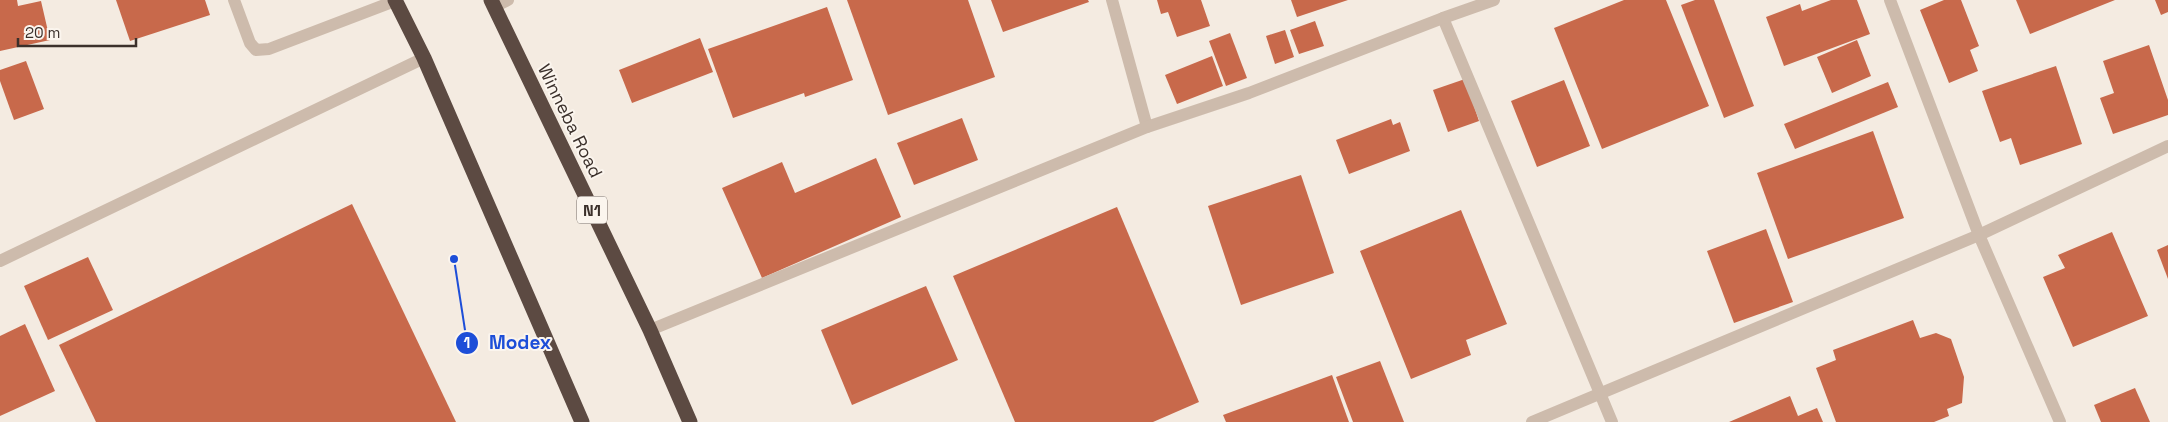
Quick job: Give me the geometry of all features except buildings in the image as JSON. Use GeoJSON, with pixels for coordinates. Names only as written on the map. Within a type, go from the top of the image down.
{"type":"FeatureCollection","features":[{"type":"Feature","properties":{"kind":"highway"},"geometry":{"type":"LineString","coordinates":[[395,0],[424,58],[582,422]]}},
{"type":"Feature","properties":{"kind":"highway","name":"Winneba Road"},"geometry":{"type":"LineString","coordinates":[[498,2],[650,330],[690,422]]}},
{"type":"Feature","properties":{"kind":"street"},"geometry":{"type":"LineString","coordinates":[[234,0],[250,43],[256,50],[268,49],[395,0]]}},
{"type":"Feature","properties":{"kind":"street"},"geometry":{"type":"LineString","coordinates":[[1112,0],[1146,127]]}},
{"type":"Feature","properties":{"kind":"street"},"geometry":{"type":"LineString","coordinates":[[650,330],[1146,127],[1249,93],[1494,0]]}},
{"type":"Feature","properties":{"kind":"street"},"geometry":{"type":"LineString","coordinates":[[1890,0],[1979,236],[2060,422]]}},
{"type":"Feature","properties":{"kind":"street"},"geometry":{"type":"LineString","coordinates":[[1443,18],[1612,422]]}},
{"type":"Feature","properties":{"kind":"street"},"geometry":{"type":"LineString","coordinates":[[0,261],[424,58]]}},
{"type":"Feature","properties":{"kind":"street"},"geometry":{"type":"LineString","coordinates":[[1532,422],[1979,236],[2168,146]]}},
{"type":"Feature","properties":{"kind":"place","name":"Modex"},"geometry":{"type":"Point","coordinates":[454,259]}}]}
